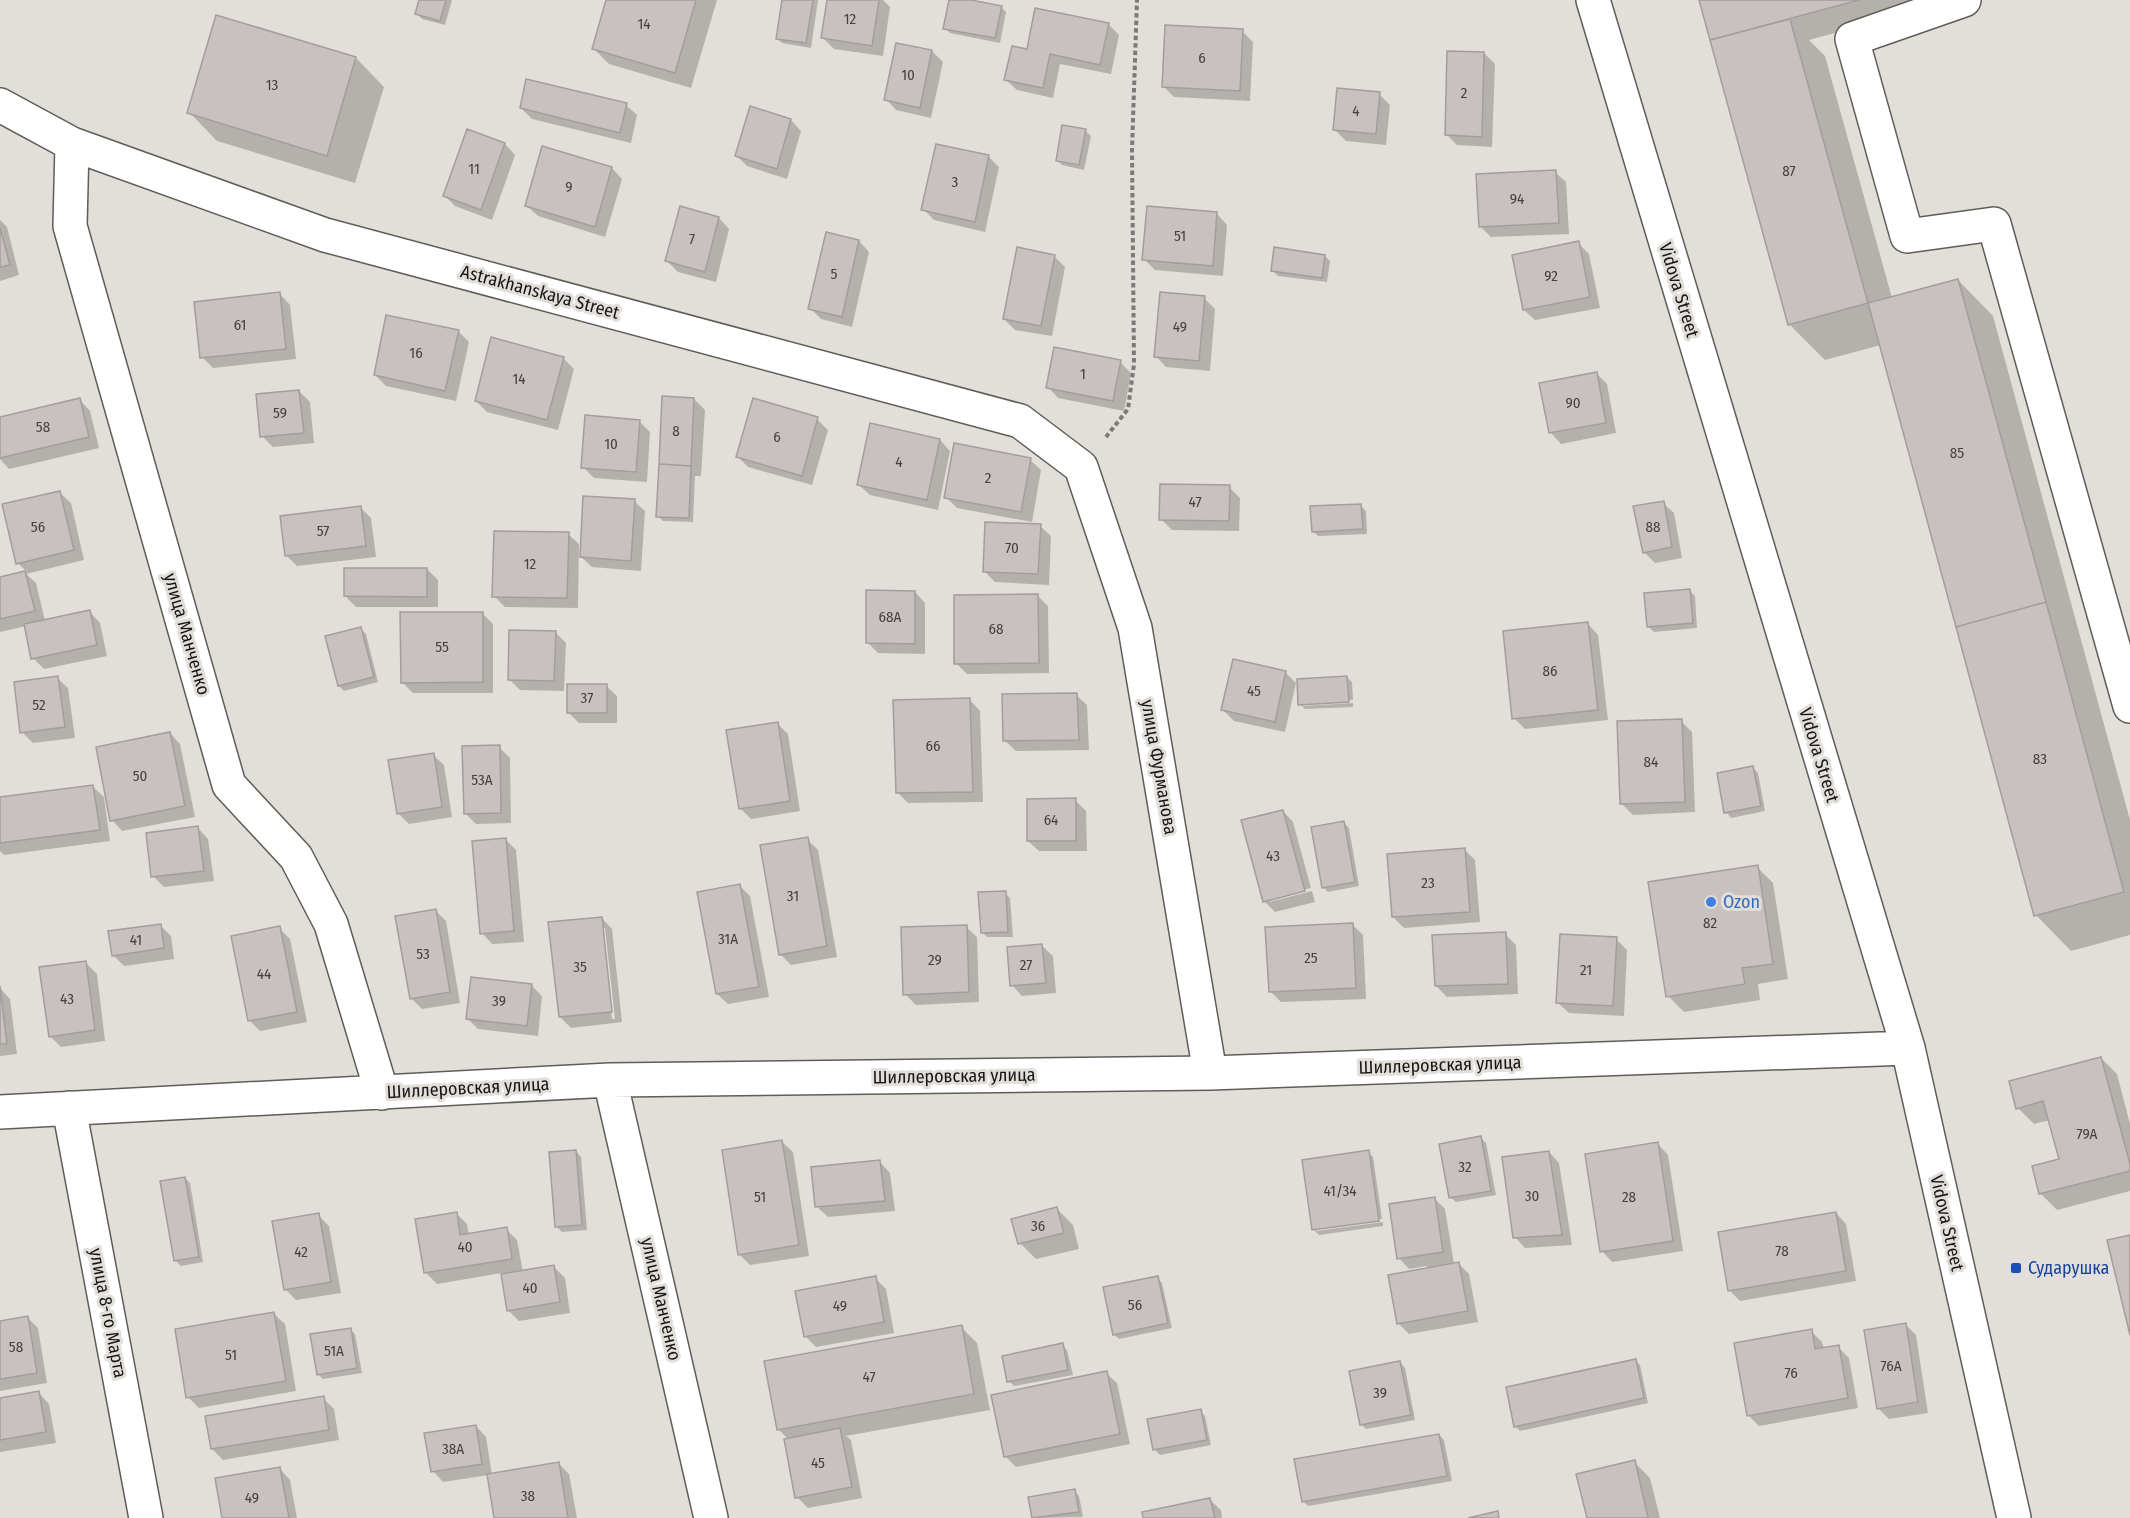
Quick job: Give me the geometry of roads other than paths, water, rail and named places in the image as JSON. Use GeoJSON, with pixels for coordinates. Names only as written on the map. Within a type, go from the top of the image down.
{"type":"FeatureCollection","features":[{"type":"Feature","properties":{"kind":"street","name":"Vidova Street"},"geometry":{"type":"LineString","coordinates":[[1593,0],[1908,1048],[2014,1518]]}},
{"type":"Feature","properties":{"kind":"street"},"geometry":{"type":"LineString","coordinates":[[1964,0],[1852,39],[1907,236],[1994,224],[2130,706]]}},
{"type":"Feature","properties":{"kind":"street","name":"Astrakhanskaya Street"},"geometry":{"type":"LineString","coordinates":[[0,105],[72,144],[325,235],[1020,421],[1081,467]]}},
{"type":"Feature","properties":{"kind":"street","name":"улица Манченко"},"geometry":{"type":"LineString","coordinates":[[72,144],[70,225],[230,785],[296,857],[331,924],[382,1093]]}},
{"type":"Feature","properties":{"kind":"street","name":"улица Фурманова"},"geometry":{"type":"LineString","coordinates":[[1081,467],[1136,628],[1210,1073]]}},
{"type":"Feature","properties":{"kind":"street","name":"Шиллеровская улица"},"geometry":{"type":"LineString","coordinates":[[0,1112],[610,1080],[1210,1073],[1908,1048]]}},
{"type":"Feature","properties":{"kind":"street","name":"улица Манченко"},"geometry":{"type":"LineString","coordinates":[[610,1080],[711,1518]]}},
{"type":"Feature","properties":{"kind":"street","name":"улица 8-го Марта"},"geometry":{"type":"LineString","coordinates":[[69,1108],[146,1518]]}},
{"type":"Feature","properties":{"kind":"place","name":"Ozon"},"geometry":{"type":"Point","coordinates":[1711,902]}},
{"type":"Feature","properties":{"kind":"place","name":"Сударушка"},"geometry":{"type":"Point","coordinates":[2016,1268]}}]}
